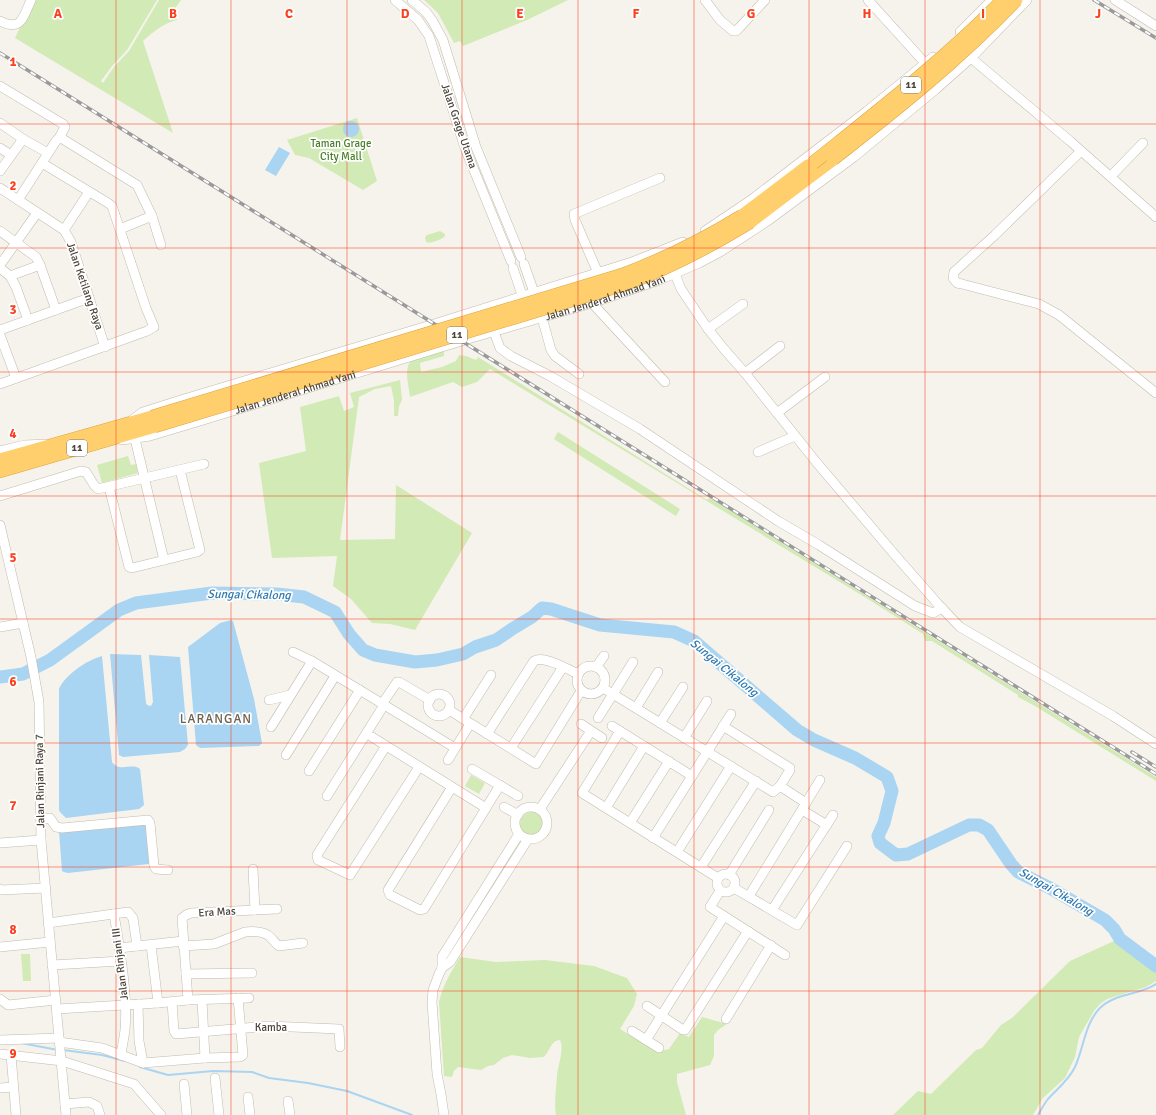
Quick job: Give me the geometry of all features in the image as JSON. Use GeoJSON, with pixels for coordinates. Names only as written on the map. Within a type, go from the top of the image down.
{"type":"FeatureCollection","features":[{"type":"Feature","properties":{"kind":"highway","name":"Jalan Jenderal Ahmad Yani"},"geometry":{"type":"LineString","coordinates":[[0,471],[104,441],[154,421],[545,308],[652,274],[684,260],[715,244],[750,222],[765,206],[937,63],[1003,0]]}},
{"type":"Feature","properties":{"kind":"highway","name":"Jalan Jenderal Ahmad Yani"},"geometry":{"type":"LineString","coordinates":[[765,206],[898,108],[980,37],[1016,0]]}},
{"type":"Feature","properties":{"kind":"highway","name":"Jalan Jenderal Ahmad Yani"},"geometry":{"type":"LineString","coordinates":[[0,460],[125,425],[154,421]]}},
{"type":"Feature","properties":{"kind":"highway"},"geometry":{"type":"LineString","coordinates":[[0,480],[35,468],[43,458]]}},
{"type":"Feature","properties":{"kind":"street"},"geometry":{"type":"LineString","coordinates":[[0,21],[10,26],[18,24],[31,0]]}},
{"type":"Feature","properties":{"kind":"street","name":"Jalan Grage Utama"},"geometry":{"type":"LineString","coordinates":[[395,0],[418,20],[429,36],[465,148],[511,262],[530,321]]}},
{"type":"Feature","properties":{"kind":"street","name":"Jalan Grage Utama"},"geometry":{"type":"LineString","coordinates":[[412,0],[426,12],[443,40],[472,137],[534,292],[552,350],[555,356],[580,374]]}},
{"type":"Feature","properties":{"kind":"street"},"geometry":{"type":"LineString","coordinates":[[705,0],[720,20],[733,31],[740,27],[765,0]]}},
{"type":"Feature","properties":{"kind":"street"},"geometry":{"type":"LineString","coordinates":[[868,0],[925,63]]}},
{"type":"Feature","properties":{"kind":"street","name":"Jalan Jenderal Ahmad Yani"},"geometry":{"type":"LineString","coordinates":[[125,425],[143,412],[522,296],[658,253],[684,242],[738,210],[868,111],[964,29],[992,0]]}},
{"type":"Feature","properties":{"kind":"street","name":"Jalan Jenderal Ahmad Yani"},"geometry":{"type":"LineString","coordinates":[[104,441],[136,445],[150,436],[592,303],[675,274],[720,252],[769,220],[854,157],[971,58],[1027,0]]}},
{"type":"Feature","properties":{"kind":"street"},"geometry":{"type":"LineString","coordinates":[[1115,0],[1156,26]]}},
{"type":"Feature","properties":{"kind":"street"},"geometry":{"type":"LineString","coordinates":[[964,29],[976,27],[981,30],[985,35],[985,44]]}},
{"type":"Feature","properties":{"kind":"street"},"geometry":{"type":"LineString","coordinates":[[971,58],[1111,176],[1156,217]]}},
{"type":"Feature","properties":{"kind":"street"},"geometry":{"type":"LineString","coordinates":[[1,88],[63,124],[65,127],[18,200]]}},
{"type":"Feature","properties":{"kind":"street"},"geometry":{"type":"LineString","coordinates":[[0,123],[23,139],[48,153]]}},
{"type":"Feature","properties":{"kind":"street"},"geometry":{"type":"LineString","coordinates":[[59,138],[137,185],[152,216],[161,245]]}},
{"type":"Feature","properties":{"kind":"street"},"geometry":{"type":"LineString","coordinates":[[0,171],[23,139]]}},
{"type":"Feature","properties":{"kind":"street"},"geometry":{"type":"LineString","coordinates":[[1111,176],[1143,143]]}},
{"type":"Feature","properties":{"kind":"street"},"geometry":{"type":"LineString","coordinates":[[0,148],[11,155]]}},
{"type":"Feature","properties":{"kind":"street"},"geometry":{"type":"LineString","coordinates":[[1081,151],[995,235],[954,272],[953,278],[962,284],[1033,302],[1052,312],[1156,393]]}},
{"type":"Feature","properties":{"kind":"street"},"geometry":{"type":"LineString","coordinates":[[0,384],[147,332],[154,327],[146,308],[112,206],[42,163]]}},
{"type":"Feature","properties":{"kind":"street"},"geometry":{"type":"LineString","coordinates":[[598,272],[575,220],[574,214],[660,178]]}},
{"type":"Feature","properties":{"kind":"street","name":"Jalan Ketilang Raya"},"geometry":{"type":"LineString","coordinates":[[0,188],[64,230],[71,242],[105,347]]}},
{"type":"Feature","properties":{"kind":"street"},"geometry":{"type":"LineString","coordinates":[[483,192],[493,188]]}},
{"type":"Feature","properties":{"kind":"street"},"geometry":{"type":"LineString","coordinates":[[64,230],[88,192]]}},
{"type":"Feature","properties":{"kind":"street"},"geometry":{"type":"LineString","coordinates":[[28,320],[16,286],[10,276],[0,267],[37,213]]}},
{"type":"Feature","properties":{"kind":"street"},"geometry":{"type":"LineString","coordinates":[[120,229],[152,216]]}},
{"type":"Feature","properties":{"kind":"street"},"geometry":{"type":"LineString","coordinates":[[0,231],[34,255],[40,265],[56,310]]}},
{"type":"Feature","properties":{"kind":"street"},"geometry":{"type":"LineString","coordinates":[[511,262],[521,258]]}},
{"type":"Feature","properties":{"kind":"street"},"geometry":{"type":"LineString","coordinates":[[10,276],[40,265]]}},
{"type":"Feature","properties":{"kind":"street"},"geometry":{"type":"LineString","coordinates":[[675,274],[681,289],[708,329],[746,373],[817,463],[895,555],[960,627],[1113,716],[1156,744]]}},
{"type":"Feature","properties":{"kind":"street"},"geometry":{"type":"LineString","coordinates":[[0,330],[89,298]]}},
{"type":"Feature","properties":{"kind":"street"},"geometry":{"type":"LineString","coordinates":[[592,303],[665,382]]}},
{"type":"Feature","properties":{"kind":"street"},"geometry":{"type":"LineString","coordinates":[[708,329],[743,304]]}},
{"type":"Feature","properties":{"kind":"street"},"geometry":{"type":"LineString","coordinates":[[494,332],[500,348],[511,356],[550,376],[640,429],[778,521],[819,545],[915,606],[933,613],[942,608]]}},
{"type":"Feature","properties":{"kind":"street"},"geometry":{"type":"LineString","coordinates":[[0,334],[16,378]]}},
{"type":"Feature","properties":{"kind":"street"},"geometry":{"type":"LineString","coordinates":[[374,342],[383,342],[389,350],[390,357],[388,362],[382,367]]}},
{"type":"Feature","properties":{"kind":"street"},"geometry":{"type":"LineString","coordinates":[[746,373],[780,346]]}},
{"type":"Feature","properties":{"kind":"street"},"geometry":{"type":"LineString","coordinates":[[777,413],[825,377]]}},
{"type":"Feature","properties":{"kind":"street"},"geometry":{"type":"LineString","coordinates":[[758,452],[795,436]]}},
{"type":"Feature","properties":{"kind":"street"},"geometry":{"type":"LineString","coordinates":[[0,451],[38,443],[54,444]]}},
{"type":"Feature","properties":{"kind":"street"},"geometry":{"type":"LineString","coordinates":[[136,445],[164,560]]}},
{"type":"Feature","properties":{"kind":"street"},"geometry":{"type":"LineString","coordinates":[[0,496],[81,471],[86,472],[98,488],[109,487],[204,464]]}},
{"type":"Feature","properties":{"kind":"street"},"geometry":{"type":"LineString","coordinates":[[109,487],[130,567],[132,568],[200,550],[180,470]]}},
{"type":"Feature","properties":{"kind":"street","name":"Jalan Rinjani Raya 7"},"geometry":{"type":"LineString","coordinates":[[0,525],[32,657],[39,702],[41,840],[66,1115]]}},
{"type":"Feature","properties":{"kind":"street"},"geometry":{"type":"LineString","coordinates":[[0,627],[23,624]]}},
{"type":"Feature","properties":{"kind":"street"},"geometry":{"type":"LineString","coordinates":[[293,652],[312,661],[455,748]]}},
{"type":"Feature","properties":{"kind":"street"},"geometry":{"type":"LineString","coordinates":[[596,667],[604,656]]}},
{"type":"Feature","properties":{"kind":"street"},"geometry":{"type":"LineString","coordinates":[[487,734],[534,661],[537,659],[544,659],[578,674]]}},
{"type":"Feature","properties":{"kind":"street"},"geometry":{"type":"LineString","coordinates":[[270,727],[290,695],[292,684],[312,661]]}},
{"type":"Feature","properties":{"kind":"street"},"geometry":{"type":"LineString","coordinates":[[598,718],[633,662]]}},
{"type":"Feature","properties":{"kind":"street"},"geometry":{"type":"LineString","coordinates":[[586,666],[596,667],[602,671],[605,677],[603,688],[594,694],[581,691],[577,685],[576,679],[578,674],[581,669],[586,666]]}},
{"type":"Feature","properties":{"kind":"street"},"geometry":{"type":"LineString","coordinates":[[511,748],[563,667]]}},
{"type":"Feature","properties":{"kind":"street"},"geometry":{"type":"LineString","coordinates":[[636,708],[658,672]]}},
{"type":"Feature","properties":{"kind":"street"},"geometry":{"type":"LineString","coordinates":[[448,760],[455,748],[466,721],[491,675]]}},
{"type":"Feature","properties":{"kind":"street"},"geometry":{"type":"LineString","coordinates":[[286,755],[335,676]]}},
{"type":"Feature","properties":{"kind":"street"},"geometry":{"type":"LineString","coordinates":[[327,796],[396,682],[399,682],[430,700]]}},
{"type":"Feature","properties":{"kind":"street"},"geometry":{"type":"LineString","coordinates":[[660,723],[682,687]]}},
{"type":"Feature","properties":{"kind":"street"},"geometry":{"type":"LineString","coordinates":[[446,696],[451,688]]}},
{"type":"Feature","properties":{"kind":"street"},"geometry":{"type":"LineString","coordinates":[[603,688],[773,792],[780,786],[790,768],[723,726]]}},
{"type":"Feature","properties":{"kind":"street"},"geometry":{"type":"LineString","coordinates":[[309,771],[360,690]]}},
{"type":"Feature","properties":{"kind":"street"},"geometry":{"type":"LineString","coordinates":[[448,710],[536,764],[581,691]]}},
{"type":"Feature","properties":{"kind":"street"},"geometry":{"type":"LineString","coordinates":[[438,694],[446,696],[450,703],[448,710],[443,715],[435,715],[431,712],[429,707],[430,700],[432,696],[438,694]]}},
{"type":"Feature","properties":{"kind":"street"},"geometry":{"type":"LineString","coordinates":[[269,700],[290,695]]}},
{"type":"Feature","properties":{"kind":"street"},"geometry":{"type":"LineString","coordinates":[[684,738],[706,701]]}},
{"type":"Feature","properties":{"kind":"street"},"geometry":{"type":"LineString","coordinates":[[653,838],[731,714]]}},
{"type":"Feature","properties":{"kind":"street"},"geometry":{"type":"LineString","coordinates":[[566,715],[607,741]]}},
{"type":"Feature","properties":{"kind":"street"},"geometry":{"type":"LineString","coordinates":[[612,726],[692,776]]}},
{"type":"Feature","properties":{"kind":"street"},"geometry":{"type":"LineString","coordinates":[[540,809],[591,730]]}},
{"type":"Feature","properties":{"kind":"street"},"geometry":{"type":"LineString","coordinates":[[620,731],[607,741],[582,793],[718,878]]}},
{"type":"Feature","properties":{"kind":"street"},"geometry":{"type":"LineString","coordinates":[[372,738],[486,808]]}},
{"type":"Feature","properties":{"kind":"street"},"geometry":{"type":"LineString","coordinates":[[386,746],[317,855],[318,860],[350,875],[419,767]]}},
{"type":"Feature","properties":{"kind":"street"},"geometry":{"type":"LineString","coordinates":[[606,808],[644,746]]}},
{"type":"Feature","properties":{"kind":"street"},"geometry":{"type":"LineString","coordinates":[[630,823],[668,761]]}},
{"type":"Feature","properties":{"kind":"street"},"geometry":{"type":"LineString","coordinates":[[677,852],[731,766]]}},
{"type":"Feature","properties":{"kind":"street"},"geometry":{"type":"LineString","coordinates":[[472,769],[518,796]]}},
{"type":"Feature","properties":{"kind":"street"},"geometry":{"type":"LineString","coordinates":[[749,896],[820,780]]}},
{"type":"Feature","properties":{"kind":"street"},"geometry":{"type":"LineString","coordinates":[[701,867],[756,781]]}},
{"type":"Feature","properties":{"kind":"street"},"geometry":{"type":"LineString","coordinates":[[498,803],[500,785]]}},
{"type":"Feature","properties":{"kind":"street"},"geometry":{"type":"LineString","coordinates":[[780,786],[827,825]]}},
{"type":"Feature","properties":{"kind":"street"},"geometry":{"type":"LineString","coordinates":[[452,787],[388,890],[390,895],[420,910],[424,909],[486,808],[498,803]]}},
{"type":"Feature","properties":{"kind":"street"},"geometry":{"type":"LineString","coordinates":[[498,803],[518,815]]}},
{"type":"Feature","properties":{"kind":"street"},"geometry":{"type":"LineString","coordinates":[[530,807],[540,809],[547,818],[546,829],[539,837],[528,839],[519,834],[515,825],[518,815],[521,811],[530,807]]}},
{"type":"Feature","properties":{"kind":"street"},"geometry":{"type":"LineString","coordinates":[[729,874],[769,810]]}},
{"type":"Feature","properties":{"kind":"street"},"geometry":{"type":"LineString","coordinates":[[772,910],[833,815]]}},
{"type":"Feature","properties":{"kind":"street"},"geometry":{"type":"LineString","coordinates":[[41,819],[50,818],[56,827],[62,828],[148,820],[150,823],[154,866],[156,869],[168,870]]}},
{"type":"Feature","properties":{"kind":"street"},"geometry":{"type":"LineString","coordinates":[[444,1115],[437,1079],[432,1015],[433,990],[442,968],[442,957],[519,834]]}},
{"type":"Feature","properties":{"kind":"street"},"geometry":{"type":"LineString","coordinates":[[442,968],[450,962],[528,839]]}},
{"type":"Feature","properties":{"kind":"street"},"geometry":{"type":"LineString","coordinates":[[0,843],[41,840]]}},
{"type":"Feature","properties":{"kind":"street"},"geometry":{"type":"LineString","coordinates":[[734,888],[798,925],[847,846]]}},
{"type":"Feature","properties":{"kind":"street"},"geometry":{"type":"LineString","coordinates":[[253,869],[255,910]]}},
{"type":"Feature","properties":{"kind":"street"},"geometry":{"type":"LineString","coordinates":[[723,874],[729,874],[735,880],[734,888],[728,892],[720,891],[717,885],[718,878],[723,874]]}},
{"type":"Feature","properties":{"kind":"street"},"geometry":{"type":"LineString","coordinates":[[0,889],[46,888]]}},
{"type":"Feature","properties":{"kind":"street"},"geometry":{"type":"LineString","coordinates":[[720,891],[710,907],[786,954]]}},
{"type":"Feature","properties":{"kind":"street","name":"Era Mas"},"geometry":{"type":"LineString","coordinates":[[183,944],[182,918],[186,915],[277,909]]}},
{"type":"Feature","properties":{"kind":"street"},"geometry":{"type":"LineString","coordinates":[[114,914],[128,912],[132,915],[137,946]]}},
{"type":"Feature","properties":{"kind":"street","name":"Jalan Rinjani III"},"geometry":{"type":"LineString","coordinates":[[48,923],[114,914],[121,960],[125,1005],[125,1030],[121,1055]]}},
{"type":"Feature","properties":{"kind":"street"},"geometry":{"type":"LineString","coordinates":[[646,1040],[724,916]]}},
{"type":"Feature","properties":{"kind":"street"},"geometry":{"type":"LineString","coordinates":[[119,948],[151,945],[214,944],[250,931],[260,932],[267,935],[278,946],[303,943]]}},
{"type":"Feature","properties":{"kind":"street"},"geometry":{"type":"LineString","coordinates":[[647,1006],[685,1030],[748,931]]}},
{"type":"Feature","properties":{"kind":"street"},"geometry":{"type":"LineString","coordinates":[[0,947],[50,942]]}},
{"type":"Feature","properties":{"kind":"street"},"geometry":{"type":"LineString","coordinates":[[183,944],[188,1000]]}},
{"type":"Feature","properties":{"kind":"street"},"geometry":{"type":"LineString","coordinates":[[151,945],[158,1003]]}},
{"type":"Feature","properties":{"kind":"street"},"geometry":{"type":"LineString","coordinates":[[726,1020],[771,945]]}},
{"type":"Feature","properties":{"kind":"street"},"geometry":{"type":"LineString","coordinates":[[52,965],[121,960]]}},
{"type":"Feature","properties":{"kind":"street"},"geometry":{"type":"LineString","coordinates":[[186,974],[252,973]]}},
{"type":"Feature","properties":{"kind":"street"},"geometry":{"type":"LineString","coordinates":[[0,1040],[59,1042],[102,1048],[144,1063],[242,1056],[238,998]]}},
{"type":"Feature","properties":{"kind":"street"},"geometry":{"type":"LineString","coordinates":[[0,999],[8,1005],[125,1005],[188,1000],[249,998]]}},
{"type":"Feature","properties":{"kind":"street"},"geometry":{"type":"LineString","coordinates":[[202,1000],[205,1058]]}},
{"type":"Feature","properties":{"kind":"street","name":"Kamba"},"geometry":{"type":"LineString","coordinates":[[172,1002],[175,1033],[269,1026],[339,1029],[340,1047]]}},
{"type":"Feature","properties":{"kind":"street"},"geometry":{"type":"LineString","coordinates":[[138,1004],[139,1041],[144,1063]]}},
{"type":"Feature","properties":{"kind":"street"},"geometry":{"type":"LineString","coordinates":[[632,1031],[658,1048]]}},
{"type":"Feature","properties":{"kind":"street"},"geometry":{"type":"LineString","coordinates":[[0,1054],[62,1059],[134,1084],[162,1115]]}},
{"type":"Feature","properties":{"kind":"street"},"geometry":{"type":"LineString","coordinates":[[11,1055],[16,1115]]}},
{"type":"Feature","properties":{"kind":"street"},"geometry":{"type":"LineString","coordinates":[[215,1078],[219,1115]]}},
{"type":"Feature","properties":{"kind":"street"},"geometry":{"type":"LineString","coordinates":[[184,1084],[187,1115]]}},
{"type":"Feature","properties":{"kind":"street"},"geometry":{"type":"LineString","coordinates":[[0,1088],[13,1087]]}},
{"type":"Feature","properties":{"kind":"street"},"geometry":{"type":"LineString","coordinates":[[248,1097],[250,1115]]}},
{"type":"Feature","properties":{"kind":"street"},"geometry":{"type":"LineString","coordinates":[[288,1101],[290,1115]]}},
{"type":"Feature","properties":{"kind":"street"},"geometry":{"type":"LineString","coordinates":[[65,1104],[89,1102],[97,1106],[100,1115]]}},
{"type":"Feature","properties":{"kind":"green space"},"geometry":{"type":"Polygon","coordinates":[[[33,0],[157,0],[127,50],[112,66],[101,81],[103,83],[114,67],[129,51],[159,0],[181,0],[176,7],[177,20],[163,26],[143,41],[173,133],[15,38],[33,0]]]}},
{"type":"Feature","properties":{"kind":"green space"},"geometry":{"type":"Polygon","coordinates":[[[424,0],[568,0],[527,20],[463,46],[460,41],[454,43],[438,13],[424,0]]]}},
{"type":"Feature","properties":{"kind":"green space","name":"Taman Grage City Mall"},"geometry":{"type":"Polygon","coordinates":[[[357,118],[377,181],[363,190],[309,158],[295,155],[287,140],[357,118]]]}},
{"type":"Feature","properties":{"kind":"green space"},"geometry":{"type":"Polygon","coordinates":[[[440,231],[445,234],[445,236],[433,242],[426,242],[425,237],[427,235],[440,231]]]}},
{"type":"Feature","properties":{"kind":"green space"},"geometry":{"type":"Polygon","coordinates":[[[444,350],[444,356],[420,363],[421,372],[442,367],[456,361],[459,355],[476,360],[478,357],[707,500],[709,498],[715,501],[1156,777],[1156,781],[1018,697],[1018,695],[932,641],[925,641],[923,634],[871,601],[490,369],[477,382],[462,387],[453,382],[410,397],[407,377],[409,363],[412,360],[444,350]]]}},
{"type":"Feature","properties":{"kind":"green space"},"geometry":{"type":"Polygon","coordinates":[[[400,380],[402,400],[399,406],[398,416],[394,416],[394,400],[391,386],[375,389],[359,397],[340,540],[395,539],[396,485],[472,533],[415,630],[390,624],[372,623],[351,599],[333,586],[337,556],[272,558],[259,463],[306,451],[300,407],[339,396],[344,411],[354,407],[350,393],[400,380]]]}},
{"type":"Feature","properties":{"kind":"green space"},"geometry":{"type":"Polygon","coordinates":[[[558,432],[680,509],[676,516],[554,439],[558,432]]]}},
{"type":"Feature","properties":{"kind":"green space"},"geometry":{"type":"Polygon","coordinates":[[[128,456],[131,465],[136,464],[138,473],[102,483],[97,465],[128,456]]]}},
{"type":"Feature","properties":{"kind":"green space"},"geometry":{"type":"Polygon","coordinates":[[[471,775],[485,783],[479,794],[465,786],[471,775]]]}},
{"type":"Feature","properties":{"kind":"green space"},"geometry":{"type":"Polygon","coordinates":[[[532,812],[540,816],[544,824],[540,832],[532,836],[524,832],[520,824],[524,816],[532,812]]]}},
{"type":"Feature","properties":{"kind":"green space"},"geometry":{"type":"Polygon","coordinates":[[[1114,941],[1156,970],[1156,981],[1146,987],[1107,999],[1100,1004],[1094,1011],[1079,1037],[1075,1057],[1065,1078],[1043,1098],[1033,1115],[893,1115],[918,1091],[931,1094],[976,1050],[982,1048],[1001,1025],[1012,1018],[1070,961],[1114,941]]]}},
{"type":"Feature","properties":{"kind":"green space"},"geometry":{"type":"Polygon","coordinates":[[[21,954],[30,954],[31,981],[23,981],[21,954]]]}},
{"type":"Feature","properties":{"kind":"green space"},"geometry":{"type":"Polygon","coordinates":[[[460,957],[496,962],[545,960],[594,966],[627,978],[637,994],[634,1006],[620,1029],[657,1052],[669,1049],[680,1033],[689,1037],[702,1017],[727,1024],[718,1030],[714,1035],[714,1056],[710,1065],[677,1074],[677,1082],[686,1115],[556,1115],[555,1106],[557,1073],[562,1048],[560,1040],[557,1040],[553,1044],[544,1057],[530,1058],[512,1055],[503,1058],[494,1065],[488,1066],[481,1070],[458,1067],[454,1071],[452,1077],[444,1076],[439,1002],[450,973],[460,957]]]}},
{"type":"Feature","properties":{"kind":"water"},"geometry":{"type":"Polygon","coordinates":[[[348,121],[354,121],[359,126],[357,135],[354,137],[348,137],[343,132],[343,126],[348,121]]]}},
{"type":"Feature","properties":{"kind":"water"},"geometry":{"type":"Polygon","coordinates":[[[279,147],[290,153],[276,176],[265,170],[279,147]]]}},
{"type":"Feature","properties":{"kind":"water"},"geometry":{"type":"Polygon","coordinates":[[[231,620],[233,621],[254,699],[262,743],[259,746],[200,748],[196,745],[188,647],[220,623],[231,620]]]}},
{"type":"Feature","properties":{"kind":"water"},"geometry":{"type":"Polygon","coordinates":[[[110,654],[141,655],[146,703],[147,705],[151,706],[153,702],[149,655],[180,657],[188,745],[185,749],[180,752],[123,757],[119,755],[110,654]]]}},
{"type":"Feature","properties":{"kind":"water"},"geometry":{"type":"Polygon","coordinates":[[[102,656],[112,762],[119,767],[133,766],[140,769],[144,805],[139,809],[66,818],[59,810],[59,689],[71,673],[90,661],[102,656]]]}},
{"type":"Feature","properties":{"kind":"water"},"geometry":{"type":"Polygon","coordinates":[[[146,822],[149,864],[68,873],[62,871],[59,831],[146,822]]]}},
{"type":"Feature","properties":{"kind":"waterway","name":"Sungai Cikalong"},"geometry":{"type":"LineString","coordinates":[[0,677],[23,674],[50,660],[119,610],[136,603],[212,593],[277,594],[304,597],[335,612],[349,634],[363,650],[375,655],[415,662],[437,660],[463,654],[475,647],[496,640],[532,617],[542,608],[551,609],[600,625],[674,632],[694,641],[797,730],[814,740],[855,758],[887,777],[892,791],[884,823],[878,836],[880,843],[896,855],[908,854],[969,825],[979,825],[988,830],[1018,872],[1050,888],[1105,920],[1114,929],[1120,939],[1156,966]]}},
{"type":"Feature","properties":{"kind":"waterway"},"geometry":{"type":"LineString","coordinates":[[1038,1115],[1048,1099],[1066,1080],[1075,1067],[1088,1028],[1095,1014],[1100,1008],[1113,999],[1150,988],[1156,984]]}},
{"type":"Feature","properties":{"kind":"waterway"},"geometry":{"type":"LineString","coordinates":[[21,1043],[58,1050]]}},
{"type":"Feature","properties":{"kind":"waterway"},"geometry":{"type":"LineString","coordinates":[[63,1050],[102,1055],[125,1061]]}},
{"type":"Feature","properties":{"kind":"waterway"},"geometry":{"type":"LineString","coordinates":[[140,1067],[168,1075],[213,1071],[252,1072],[269,1078],[308,1083],[347,1091],[412,1115]]}},
{"type":"Feature","properties":{"kind":"railway"},"geometry":{"type":"LineString","coordinates":[[1094,0],[1156,38]]}},
{"type":"Feature","properties":{"kind":"railway"},"geometry":{"type":"LineString","coordinates":[[0,53],[1156,774]]}},
{"type":"Feature","properties":{"kind":"railway"},"geometry":{"type":"LineString","coordinates":[[1132,752],[1156,767]]}},
{"type":"Feature","properties":{"kind":"district","name":"LARANGAN"},"geometry":{"type":"Point","coordinates":[216,719]}}]}
